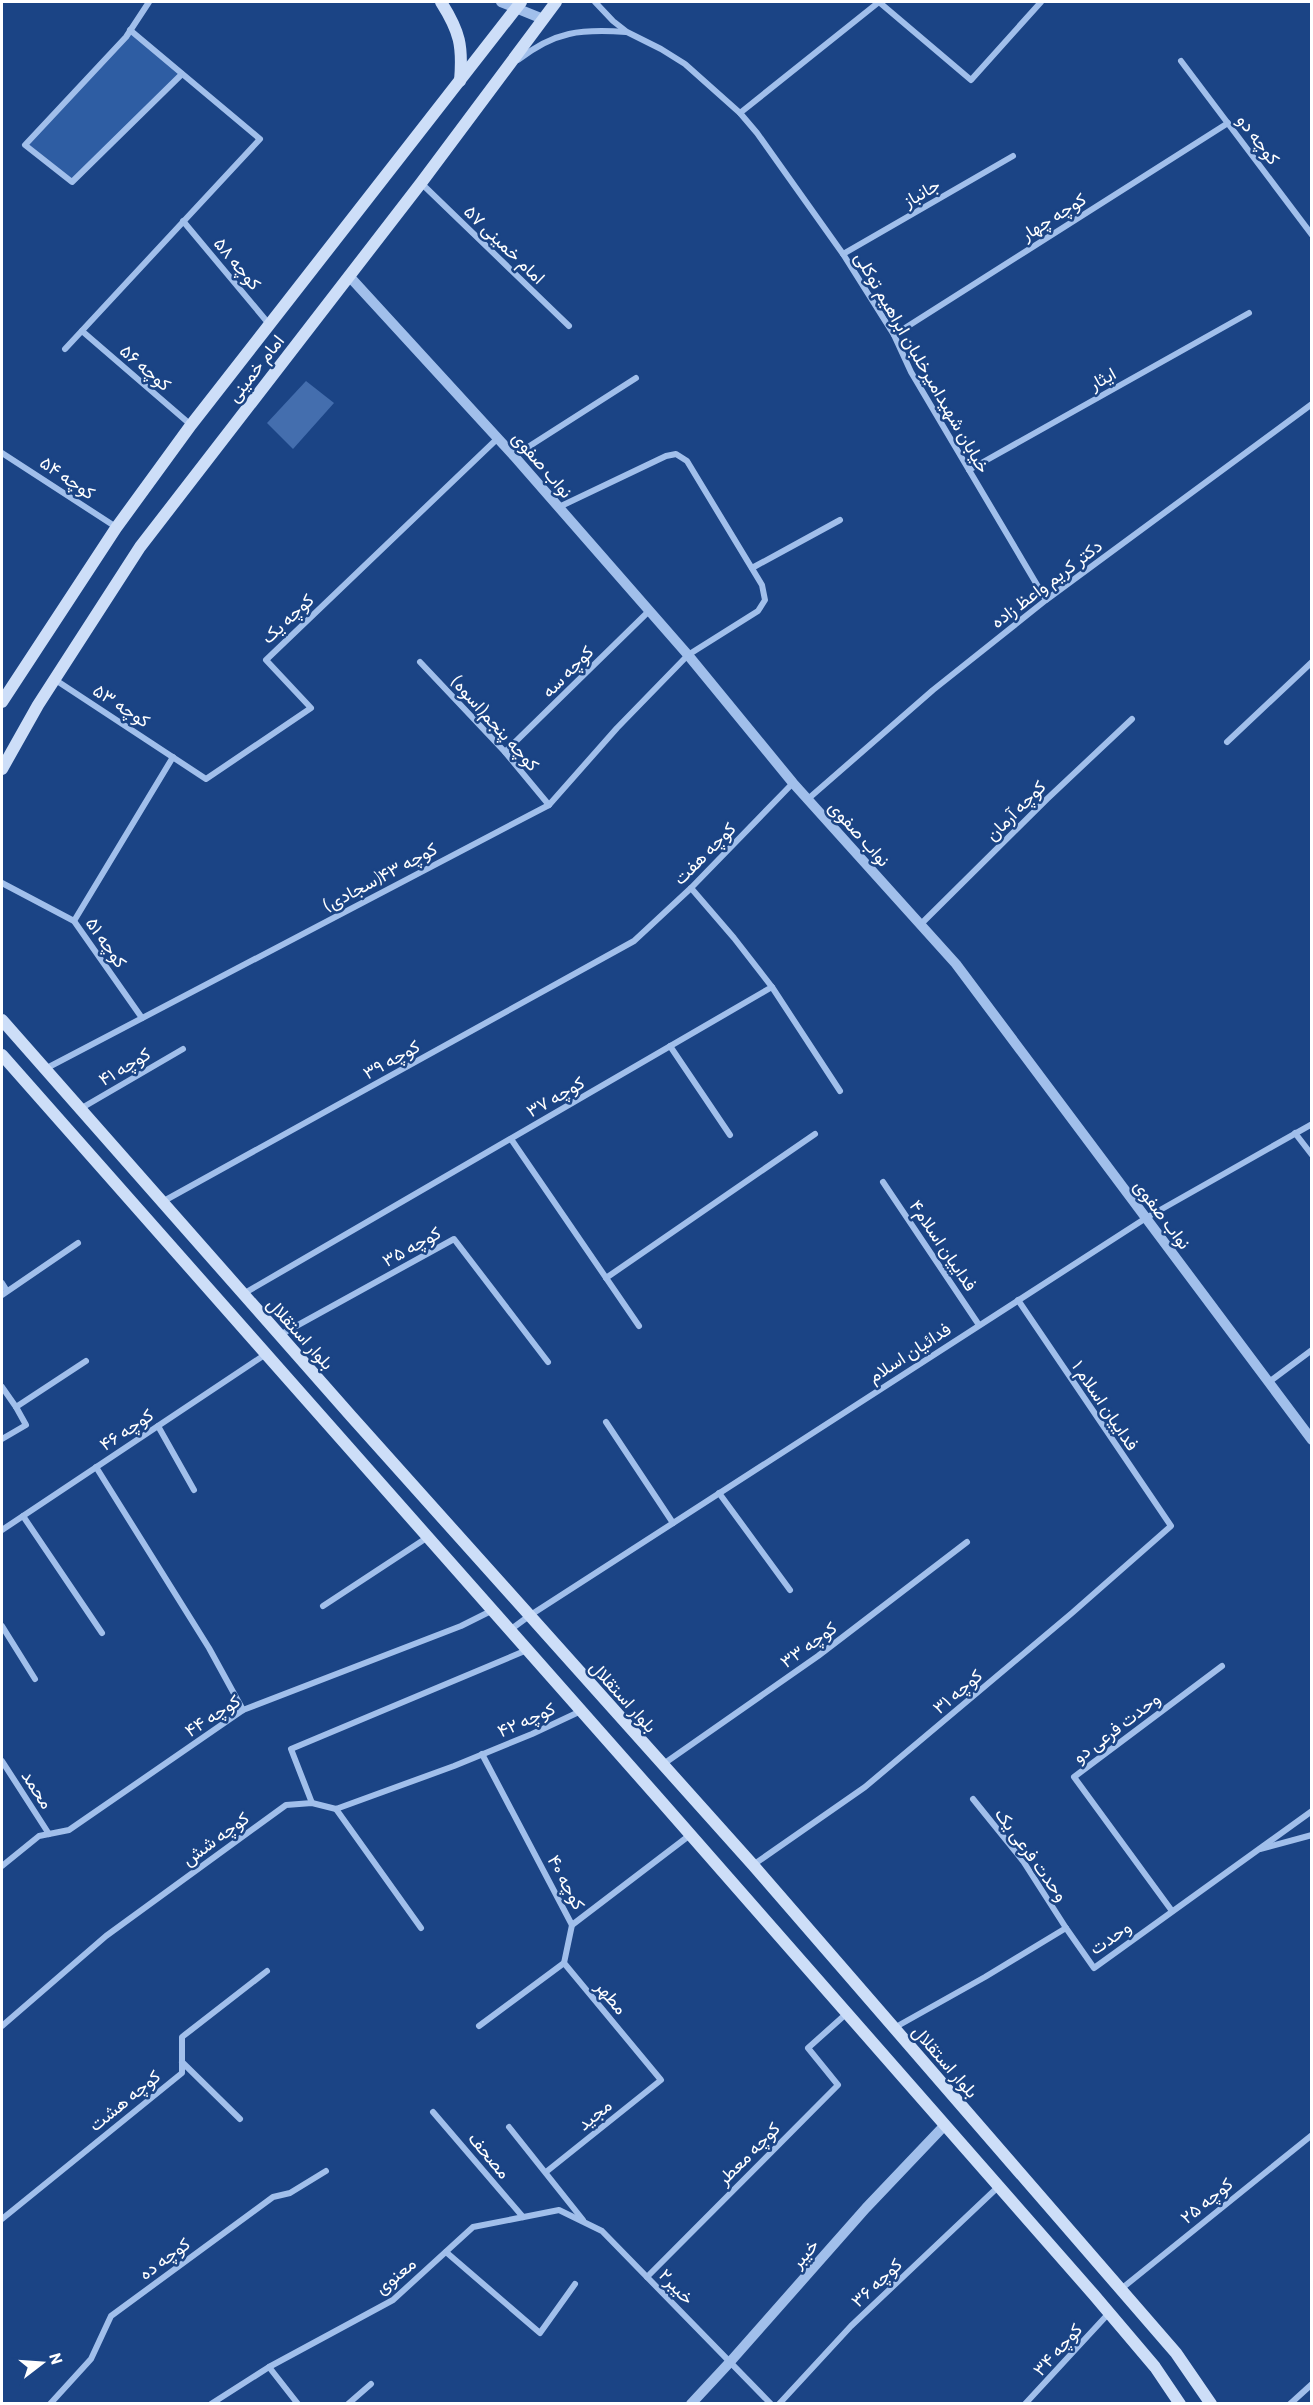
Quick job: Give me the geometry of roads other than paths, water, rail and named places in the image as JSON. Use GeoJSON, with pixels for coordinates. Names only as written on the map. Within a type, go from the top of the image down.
{"type":"FeatureCollection","features":[{"type":"Feature","properties":{"kind":"main road"},"geometry":{"type":"LineString","coordinates":[[441,2],[454,23],[462,53],[460,81]]}},
{"type":"Feature","properties":{"kind":"main road","name":"امام خمینی"},"geometry":{"type":"LineString","coordinates":[[2,769],[54,679],[140,547],[421,183],[556,2]]}},
{"type":"Feature","properties":{"kind":"main road","name":"امام خمینی"},"geometry":{"type":"LineString","coordinates":[[2,702],[116,528],[191,425],[519,4]]}},
{"type":"Feature","properties":{"kind":"main road","name":"بلوار استقلال"},"geometry":{"type":"LineString","coordinates":[[2,1020],[279,1335],[753,1865],[1176,2353],[1210,2403]]}},
{"type":"Feature","properties":{"kind":"main road"},"geometry":{"type":"LineString","coordinates":[[2,1055],[493,1610],[1109,2313],[1155,2367],[1180,2403]]}},
{"type":"Feature","properties":{"kind":"street"},"geometry":{"type":"LineString","coordinates":[[149,2],[130,30],[26,145],[72,182],[182,74]]}},
{"type":"Feature","properties":{"kind":"street"},"geometry":{"type":"LineString","coordinates":[[501,2],[519,4],[543,19]]}},
{"type":"Feature","properties":{"kind":"street"},"geometry":{"type":"LineString","coordinates":[[595,2],[627,32]]}},
{"type":"Feature","properties":{"kind":"street"},"geometry":{"type":"LineString","coordinates":[[740,113],[879,2],[971,80],[1041,2]]}},
{"type":"Feature","properties":{"kind":"street"},"geometry":{"type":"LineString","coordinates":[[504,71],[531,50],[559,36],[590,29],[627,32]]}},
{"type":"Feature","properties":{"kind":"street"},"geometry":{"type":"LineString","coordinates":[[65,349],[260,138],[130,30]]}},
{"type":"Feature","properties":{"kind":"street","name":"خیابان شهیدامیرخلبان ابراهیم توکلی"},"geometry":{"type":"LineString","coordinates":[[627,32],[685,64],[740,113],[843,254],[894,334],[911,372],[1046,600]]}},
{"type":"Feature","properties":{"kind":"street","name":"کوچه دو"},"geometry":{"type":"LineString","coordinates":[[1182,61],[1311,235]]}},
{"type":"Feature","properties":{"kind":"street","name":"کوچه چهار"},"geometry":{"type":"LineString","coordinates":[[894,334],[1228,123]]}},
{"type":"Feature","properties":{"kind":"street","name":"جانباز"},"geometry":{"type":"LineString","coordinates":[[843,254],[1013,156]]}},
{"type":"Feature","properties":{"kind":"street","name":"امام خمینی ۵۷"},"geometry":{"type":"LineString","coordinates":[[421,183],[569,326]]}},
{"type":"Feature","properties":{"kind":"street","name":"کوچه ۵۸"},"geometry":{"type":"LineString","coordinates":[[183,221],[270,324]]}},
{"type":"Feature","properties":{"kind":"street","name":"نواب صفوی"},"geometry":{"type":"LineString","coordinates":[[349,276],[559,507],[688,655],[794,783],[956,964],[1311,1440]]}},
{"type":"Feature","properties":{"kind":"street","name":"ایثار"},"geometry":{"type":"LineString","coordinates":[[969,470],[1249,313]]}},
{"type":"Feature","properties":{"kind":"street","name":"کوچه ۵۶"},"geometry":{"type":"LineString","coordinates":[[82,331],[191,425]]}},
{"type":"Feature","properties":{"kind":"street"},"geometry":{"type":"LineString","coordinates":[[514,456],[636,378]]}},
{"type":"Feature","properties":{"kind":"street","name":"دکتر کریم واعظ زاده"},"geometry":{"type":"LineString","coordinates":[[808,799],[933,690],[1046,600],[1311,404]]}},
{"type":"Feature","properties":{"kind":"street","name":"کوچه یک"},"geometry":{"type":"LineString","coordinates":[[173,757],[206,779],[311,708],[266,660],[498,438]]}},
{"type":"Feature","properties":{"kind":"street","name":"کوچه ۵۴"},"geometry":{"type":"LineString","coordinates":[[2,453],[116,528]]}},
{"type":"Feature","properties":{"kind":"street"},"geometry":{"type":"LineString","coordinates":[[559,507],[666,456],[676,454],[687,460],[752,568],[840,520]]}},
{"type":"Feature","properties":{"kind":"street","name":"کوچه ۴۳(سجادی)"},"geometry":{"type":"LineString","coordinates":[[44,1069],[549,805],[617,728],[688,655],[758,611],[765,600],[762,585],[752,568]]}},
{"type":"Feature","properties":{"kind":"street","name":"کوچه سه"},"geometry":{"type":"LineString","coordinates":[[505,752],[649,610]]}},
{"type":"Feature","properties":{"kind":"street","name":"کوچه پنجم(اسوه)"},"geometry":{"type":"LineString","coordinates":[[420,662],[505,752],[549,805]]}},
{"type":"Feature","properties":{"kind":"street"},"geometry":{"type":"LineString","coordinates":[[1227,742],[1311,662]]}},
{"type":"Feature","properties":{"kind":"street","name":"کوچه ۵۳"},"geometry":{"type":"LineString","coordinates":[[54,679],[173,757]]}},
{"type":"Feature","properties":{"kind":"street","name":"کوچه آرمان"},"geometry":{"type":"LineString","coordinates":[[920,925],[1047,799],[1132,719]]}},
{"type":"Feature","properties":{"kind":"street"},"geometry":{"type":"LineString","coordinates":[[74,921],[173,757]]}},
{"type":"Feature","properties":{"kind":"street","name":"کوچه هفت"},"geometry":{"type":"LineString","coordinates":[[633,941],[691,888],[794,783]]}},
{"type":"Feature","properties":{"kind":"street","name":"کوچه ۵۱"},"geometry":{"type":"LineString","coordinates":[[2,883],[74,921],[142,1018]]}},
{"type":"Feature","properties":{"kind":"street"},"geometry":{"type":"LineString","coordinates":[[691,888],[772,987],[840,1091]]}},
{"type":"Feature","properties":{"kind":"street","name":"کوچه ۳۹"},"geometry":{"type":"LineString","coordinates":[[162,1203],[633,941]]}},
{"type":"Feature","properties":{"kind":"street","name":"کوچه ۳۷"},"geometry":{"type":"LineString","coordinates":[[243,1294],[772,987]]}},
{"type":"Feature","properties":{"kind":"street"},"geometry":{"type":"LineString","coordinates":[[670,1046],[730,1135]]}},
{"type":"Feature","properties":{"kind":"street","name":"کوچه ۴۱"},"geometry":{"type":"LineString","coordinates":[[80,1110],[183,1048]]}},
{"type":"Feature","properties":{"kind":"street","name":"فدائیان اسلام"},"geometry":{"type":"LineString","coordinates":[[510,1630],[1146,1218],[1311,1124]]}},
{"type":"Feature","properties":{"kind":"street"},"geometry":{"type":"LineString","coordinates":[[1295,1133],[1311,1155]]}},
{"type":"Feature","properties":{"kind":"street"},"geometry":{"type":"LineString","coordinates":[[606,1278],[815,1134]]}},
{"type":"Feature","properties":{"kind":"street"},"geometry":{"type":"LineString","coordinates":[[511,1139],[639,1326]]}},
{"type":"Feature","properties":{"kind":"street","name":"فداییان اسلام۴"},"geometry":{"type":"LineString","coordinates":[[883,1182],[979,1325]]}},
{"type":"Feature","properties":{"kind":"street","name":"کوچه ۳۵"},"geometry":{"type":"LineString","coordinates":[[279,1335],[454,1239],[548,1362]]}},
{"type":"Feature","properties":{"kind":"street"},"geometry":{"type":"LineString","coordinates":[[2,1283],[4,1293],[78,1243]]}},
{"type":"Feature","properties":{"kind":"street","name":"فداییان اسلام ۱"},"geometry":{"type":"LineString","coordinates":[[1018,1300],[1171,1526]]}},
{"type":"Feature","properties":{"kind":"street"},"geometry":{"type":"LineString","coordinates":[[1269,1382],[1311,1350]]}},
{"type":"Feature","properties":{"kind":"street","name":"کوچه ۴۶"},"geometry":{"type":"LineString","coordinates":[[2,1530],[267,1354]]}},
{"type":"Feature","properties":{"kind":"street"},"geometry":{"type":"LineString","coordinates":[[16,1407],[86,1361]]}},
{"type":"Feature","properties":{"kind":"street"},"geometry":{"type":"LineString","coordinates":[[2,1387],[26,1425],[2,1439]]}},
{"type":"Feature","properties":{"kind":"street"},"geometry":{"type":"LineString","coordinates":[[606,1422],[673,1523]]}},
{"type":"Feature","properties":{"kind":"street"},"geometry":{"type":"LineString","coordinates":[[158,1426],[194,1490]]}},
{"type":"Feature","properties":{"kind":"street"},"geometry":{"type":"LineString","coordinates":[[96,1467],[209,1648],[243,1710]]}},
{"type":"Feature","properties":{"kind":"street"},"geometry":{"type":"LineString","coordinates":[[719,1493],[790,1590]]}},
{"type":"Feature","properties":{"kind":"street"},"geometry":{"type":"LineString","coordinates":[[23,1516],[102,1633]]}},
{"type":"Feature","properties":{"kind":"street","name":"کوچه ۳۱"},"geometry":{"type":"LineString","coordinates":[[753,1865],[865,1787],[1063,1621],[1171,1526]]}},
{"type":"Feature","properties":{"kind":"street"},"geometry":{"type":"LineString","coordinates":[[323,1606],[428,1537]]}},
{"type":"Feature","properties":{"kind":"street","name":"کوچه ۳۳"},"geometry":{"type":"LineString","coordinates":[[662,1765],[819,1656],[967,1542]]}},
{"type":"Feature","properties":{"kind":"street","name":"کوچه ۴۴"},"geometry":{"type":"LineString","coordinates":[[2,1866],[39,1836],[69,1830],[243,1710],[460,1626],[493,1610]]}},
{"type":"Feature","properties":{"kind":"street"},"geometry":{"type":"LineString","coordinates":[[2,1626],[35,1679]]}},
{"type":"Feature","properties":{"kind":"street"},"geometry":{"type":"LineString","coordinates":[[312,1803],[291,1749],[528,1650]]}},
{"type":"Feature","properties":{"kind":"street","name":"وحدت فرعی دو"},"geometry":{"type":"LineString","coordinates":[[1172,1911],[1074,1777],[1222,1666]]}},
{"type":"Feature","properties":{"kind":"street","name":"کوچه ۴۲"},"geometry":{"type":"LineString","coordinates":[[482,1754],[581,1711]]}},
{"type":"Feature","properties":{"kind":"street"},"geometry":{"type":"LineString","coordinates":[[421,1928],[336,1809],[482,1754]]}},
{"type":"Feature","properties":{"kind":"street","name":"کوچه ۴۰"},"geometry":{"type":"LineString","coordinates":[[482,1754],[572,1925],[690,1835]]}},
{"type":"Feature","properties":{"kind":"street","name":"محمد"},"geometry":{"type":"LineString","coordinates":[[2,1761],[49,1834]]}},
{"type":"Feature","properties":{"kind":"street","name":"وحدت فرعی یک"},"geometry":{"type":"LineString","coordinates":[[973,1799],[1023,1861],[1066,1928]]}},
{"type":"Feature","properties":{"kind":"street","name":"کوچه شش"},"geometry":{"type":"LineString","coordinates":[[2,2026],[106,1936],[286,1805],[312,1803],[336,1809]]}},
{"type":"Feature","properties":{"kind":"street","name":"وحدت"},"geometry":{"type":"LineString","coordinates":[[894,2028],[1066,1928],[1094,1968],[1311,1811]]}},
{"type":"Feature","properties":{"kind":"street","name":"وحدت"},"geometry":{"type":"LineString","coordinates":[[1256,1851],[1311,1835]]}},
{"type":"Feature","properties":{"kind":"street"},"geometry":{"type":"LineString","coordinates":[[479,2026],[564,1963],[572,1925]]}},
{"type":"Feature","properties":{"kind":"street","name":"مطهر"},"geometry":{"type":"LineString","coordinates":[[564,1963],[661,2079]]}},
{"type":"Feature","properties":{"kind":"street","name":"کوچه هشت"},"geometry":{"type":"LineString","coordinates":[[2,2219],[182,2073],[182,2037],[267,1971]]}},
{"type":"Feature","properties":{"kind":"street","name":"کوچه معطر"},"geometry":{"type":"LineString","coordinates":[[647,2277],[838,2085],[808,2048],[846,2014]]}},
{"type":"Feature","properties":{"kind":"street"},"geometry":{"type":"LineString","coordinates":[[182,2062],[240,2119]]}},
{"type":"Feature","properties":{"kind":"street","name":"مجید"},"geometry":{"type":"LineString","coordinates":[[546,2172],[661,2079]]}},
{"type":"Feature","properties":{"kind":"street","name":"مصحف"},"geometry":{"type":"LineString","coordinates":[[433,2112],[523,2217]]}},
{"type":"Feature","properties":{"kind":"street","name":"خیبر"},"geometry":{"type":"LineString","coordinates":[[691,2403],[866,2208],[944,2126]]}},
{"type":"Feature","properties":{"kind":"street"},"geometry":{"type":"LineString","coordinates":[[509,2127],[584,2222]]}},
{"type":"Feature","properties":{"kind":"street","name":"کوچه ۲۵"},"geometry":{"type":"LineString","coordinates":[[1120,2289],[1311,2135]]}},
{"type":"Feature","properties":{"kind":"street","name":"کوچه ده"},"geometry":{"type":"LineString","coordinates":[[50,2403],[91,2359],[111,2316],[273,2197],[290,2193],[326,2170]]}},
{"type":"Feature","properties":{"kind":"street","name":"کوچه ۳۶"},"geometry":{"type":"LineString","coordinates":[[779,2403],[851,2326],[998,2187]]}},
{"type":"Feature","properties":{"kind":"street","name":"معنوی"},"geometry":{"type":"LineString","coordinates":[[211,2403],[269,2367],[393,2300],[473,2227],[559,2210],[602,2231]]}},
{"type":"Feature","properties":{"kind":"street","name":"خیبر۲"},"geometry":{"type":"LineString","coordinates":[[602,2231],[771,2403]]}},
{"type":"Feature","properties":{"kind":"street"},"geometry":{"type":"LineString","coordinates":[[446,2252],[540,2333],[575,2284]]}},
{"type":"Feature","properties":{"kind":"street","name":"کوچه ۳۴"},"geometry":{"type":"LineString","coordinates":[[1025,2403],[1109,2313]]}},
{"type":"Feature","properties":{"kind":"street"},"geometry":{"type":"LineString","coordinates":[[269,2367],[298,2403]]}},
{"type":"Feature","properties":{"kind":"street"},"geometry":{"type":"LineString","coordinates":[[348,2403],[371,2384]]}},
{"type":"Feature","properties":{"kind":"street"},"geometry":{"type":"LineString","coordinates":[[1290,2403],[1311,2384]]}}]}
